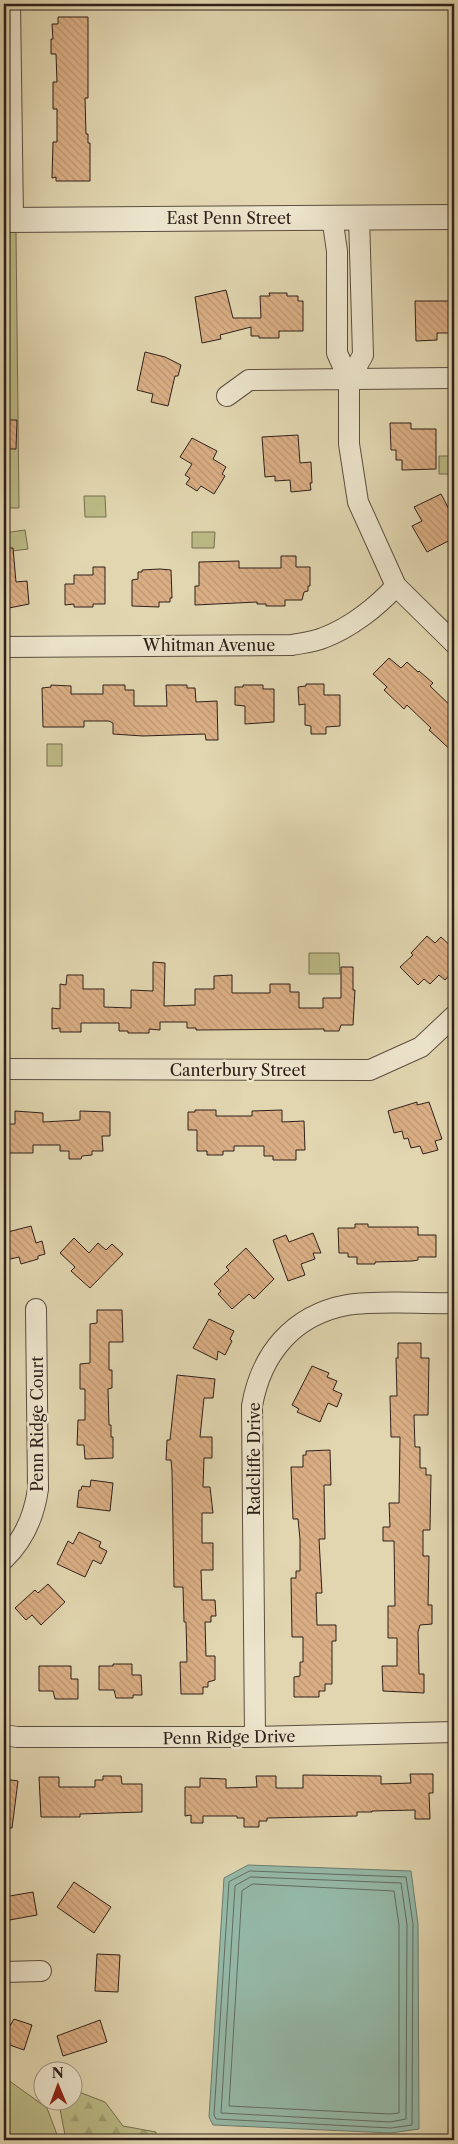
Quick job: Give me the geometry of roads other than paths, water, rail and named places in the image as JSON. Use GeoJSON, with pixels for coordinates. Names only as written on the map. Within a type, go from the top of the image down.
{"type":"FeatureCollection","features":[{"type":"Feature","properties":{"kind":"street"},"geometry":{"type":"LineString","coordinates":[[8,220],[10,4]]}},
{"type":"Feature","properties":{"kind":"street"},"geometry":{"type":"LineString","coordinates":[[332,217],[337,251],[337,353],[349,380],[350,444],[358,502],[396,586],[454,643]]}},
{"type":"Feature","properties":{"kind":"street"},"geometry":{"type":"LineString","coordinates":[[349,380],[363,355],[359,217]]}},
{"type":"Feature","properties":{"kind":"street","name":"East Penn Street"},"geometry":{"type":"LineString","coordinates":[[8,220],[454,217]]}},
{"type":"Feature","properties":{"kind":"street"},"geometry":{"type":"LineString","coordinates":[[227,396],[250,380],[454,378]]}},
{"type":"Feature","properties":{"kind":"street","name":"Whitman Avenue"},"geometry":{"type":"LineString","coordinates":[[4,647],[292,645],[321,639],[338,631],[384,600],[396,586]]}},
{"type":"Feature","properties":{"kind":"street","name":"Canterbury Street"},"geometry":{"type":"LineString","coordinates":[[4,1069],[370,1070],[421,1047],[454,1016]]}},
{"type":"Feature","properties":{"kind":"street","name":"Radcliffe Drive"},"geometry":{"type":"LineString","coordinates":[[255,1737],[252,1406],[256,1387],[264,1366],[275,1347],[291,1331],[309,1318],[327,1310],[348,1305],[454,1303]]}},
{"type":"Feature","properties":{"kind":"street","name":"Penn Ridge Court"},"geometry":{"type":"LineString","coordinates":[[4,1560],[26,1531],[35,1509],[38,1489],[36,1308]]}},
{"type":"Feature","properties":{"kind":"street","name":"Penn Ridge Drive"},"geometry":{"type":"LineString","coordinates":[[4,1735],[17,1738],[255,1737],[454,1732]]}},
{"type":"Feature","properties":{"kind":"street"},"geometry":{"type":"LineString","coordinates":[[4,1972],[41,1971]]}},
{"type":"Feature","properties":{"kind":"water"},"geometry":{"type":"Polygon","coordinates":[[[248,1865],[411,1871],[418,1924],[419,2129],[391,2133],[213,2125],[209,2117],[224,1878],[248,1865]]]}}]}
